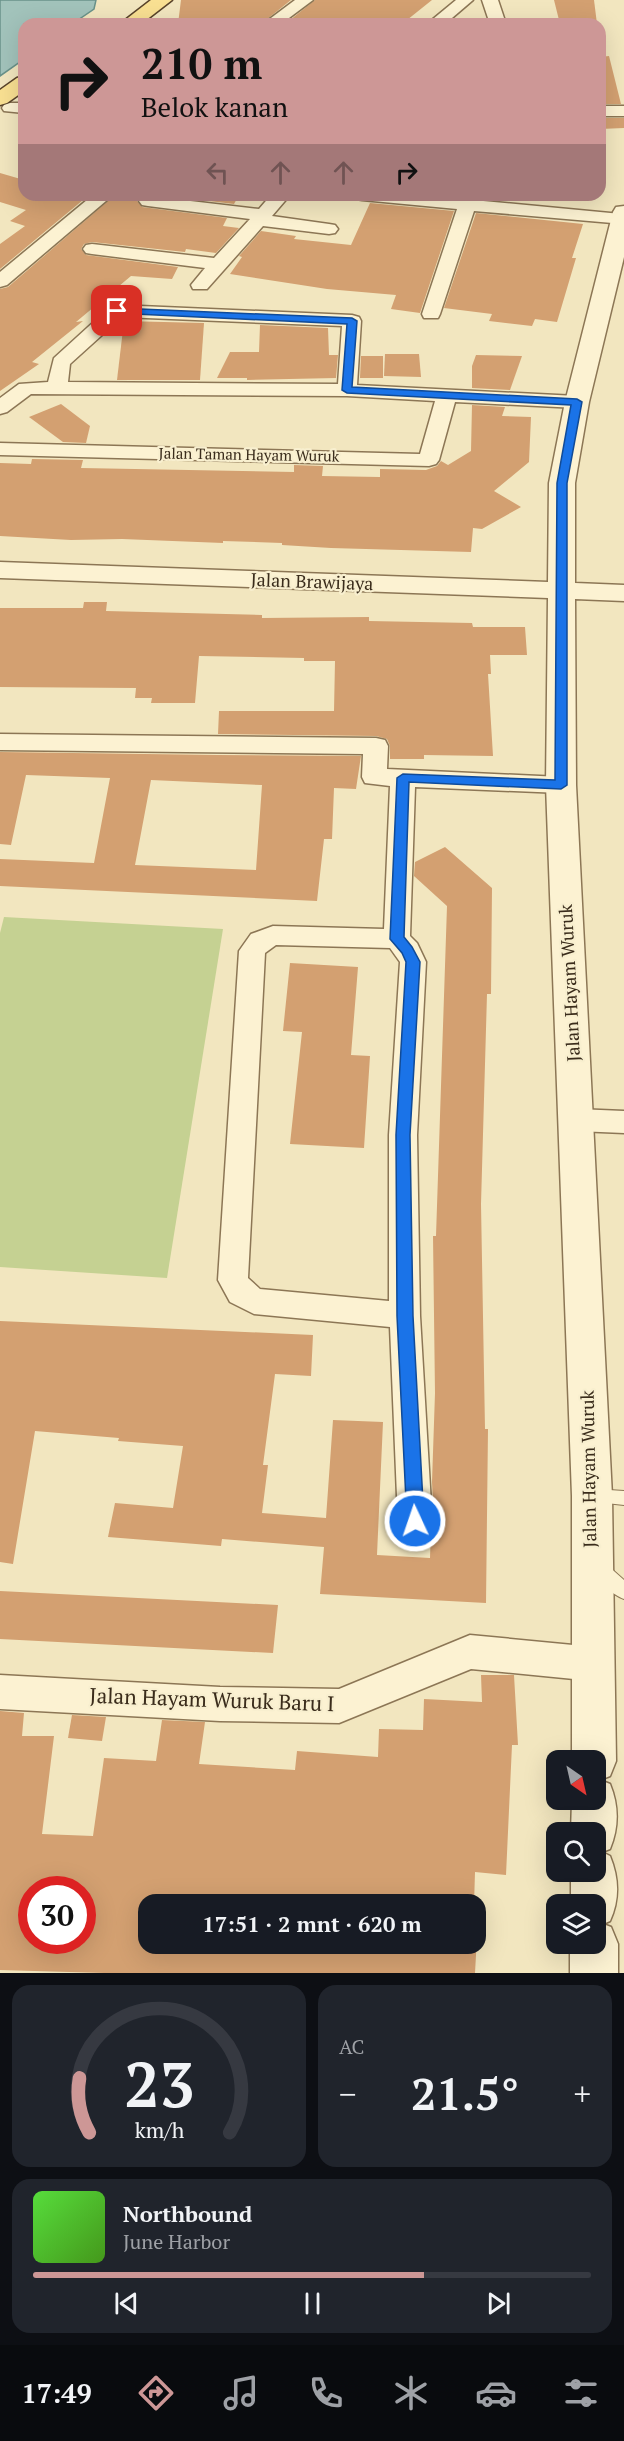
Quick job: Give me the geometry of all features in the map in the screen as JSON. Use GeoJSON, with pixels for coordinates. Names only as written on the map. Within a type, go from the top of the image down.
{"type":"FeatureCollection","features":[{"type":"Feature","properties":{"kind":"main road"},"geometry":{"type":"LineString","coordinates":[[125,18],[150,1]]}},
{"type":"Feature","properties":{"kind":"street"},"geometry":{"type":"LineString","coordinates":[[280,18],[305,0]]}},
{"type":"Feature","properties":{"kind":"street"},"geometry":{"type":"LineString","coordinates":[[442,18],[465,0]]}},
{"type":"Feature","properties":{"kind":"street"},"geometry":{"type":"LineString","coordinates":[[490,0],[496,18]]}},
{"type":"Feature","properties":{"kind":"street"},"geometry":{"type":"LineString","coordinates":[[606,111],[624,111]]}},
{"type":"Feature","properties":{"kind":"street"},"geometry":{"type":"LineString","coordinates":[[0,280],[97,201]]}},
{"type":"Feature","properties":{"kind":"street"},"geometry":{"type":"LineString","coordinates":[[148,201],[329,229]]}},
{"type":"Feature","properties":{"kind":"street"},"geometry":{"type":"LineString","coordinates":[[200,285],[276,201]]}},
{"type":"Feature","properties":{"kind":"street"},"geometry":{"type":"LineString","coordinates":[[425,201],[623,217]]}},
{"type":"Feature","properties":{"kind":"street"},"geometry":{"type":"LineString","coordinates":[[431,314],[467,205]]}},
{"type":"Feature","properties":{"kind":"street","name":"Jalan Hayam Wuruk"},"geometry":{"type":"LineString","coordinates":[[594,1750],[591,1563],[608,1497],[577,1119],[561,785],[562,483],[577,402],[623,217]]}},
{"type":"Feature","properties":{"kind":"street"},"geometry":{"type":"LineString","coordinates":[[92,249],[219,264]]}},
{"type":"Feature","properties":{"kind":"street"},"geometry":{"type":"LineString","coordinates":[[57,388],[61,362],[117,311],[352,321],[347,390]]}},
{"type":"Feature","properties":{"kind":"street"},"geometry":{"type":"LineString","coordinates":[[0,408],[26,388],[347,390],[577,402]]}},
{"type":"Feature","properties":{"kind":"street","name":"Jalan Taman Hayam Wuruk"},"geometry":{"type":"LineString","coordinates":[[0,449],[429,460],[447,394]]}},
{"type":"Feature","properties":{"kind":"street","name":"Jalan Brawijaya"},"geometry":{"type":"LineString","coordinates":[[0,570],[624,593]]}},
{"type":"Feature","properties":{"kind":"street"},"geometry":{"type":"LineString","coordinates":[[0,742],[376,746],[374,777],[561,785]]}},
{"type":"Feature","properties":{"kind":"street"},"geometry":{"type":"LineString","coordinates":[[397,939],[403,778]]}},
{"type":"Feature","properties":{"kind":"street"},"geometry":{"type":"LineString","coordinates":[[405,1316],[254,1301],[241,1293],[233,1280],[252,951],[260,941],[273,935],[397,939],[408,950],[413,962],[403,1135],[405,1316],[415,1521]]}},
{"type":"Feature","properties":{"kind":"street"},"geometry":{"type":"LineString","coordinates":[[577,1119],[624,1122]]}},
{"type":"Feature","properties":{"kind":"street","name":"Jalan Hayam Wuruk Baru I"},"geometry":{"type":"LineString","coordinates":[[0,1692],[220,1704],[339,1706],[470,1652],[594,1664]]}},
{"type":"Feature","properties":{"kind":"street"},"geometry":{"type":"LineString","coordinates":[[594,1954],[594,1973]]}},
{"type":"Feature","properties":{"kind":"lane"},"geometry":{"type":"LineString","coordinates":[[591,1563],[624,1591]]}},
{"type":"Feature","properties":{"kind":"green space"},"geometry":{"type":"Polygon","coordinates":[[[4,917],[223,929],[167,1278],[0,1267],[0,933],[4,917]]]}},
{"type":"Feature","properties":{"kind":"water"},"geometry":{"type":"Polygon","coordinates":[[[0,0],[96,0],[94,9],[81,18],[18,18],[18,63],[0,76],[0,0]]]}},
{"type":"Feature","properties":{"kind":"building"},"geometry":{"type":"Polygon","coordinates":[[[181,0],[291,0],[268,18],[179,18],[181,0]]]}},
{"type":"Feature","properties":{"kind":"building"},"geometry":{"type":"Polygon","coordinates":[[[315,0],[432,0],[410,18],[292,18],[315,0]]]}},
{"type":"Feature","properties":{"kind":"building"},"geometry":{"type":"Polygon","coordinates":[[[554,0],[594,0],[596,18],[558,18],[554,0]]]}},
{"type":"Feature","properties":{"kind":"building"},"geometry":{"type":"Polygon","coordinates":[[[606,56],[609,56],[621,104],[606,104],[606,56]]]}},
{"type":"Feature","properties":{"kind":"building"},"geometry":{"type":"Polygon","coordinates":[[[606,118],[624,118],[624,128],[606,129],[606,118]]]}},
{"type":"Feature","properties":{"kind":"building"},"geometry":{"type":"Polygon","coordinates":[[[0,173],[18,178],[18,201],[82,201],[0,269],[0,244],[25,226],[10,221],[26,210],[0,202],[0,173]]]}},
{"type":"Feature","properties":{"kind":"building"},"geometry":{"type":"Polygon","coordinates":[[[108,201],[137,201],[142,207],[227,218],[223,226],[239,228],[216,253],[92,242],[84,244],[81,249],[86,255],[178,267],[172,279],[131,276],[76,322],[83,321],[32,362],[39,364],[0,391],[0,289],[8,287],[108,201]]]}},
{"type":"Feature","properties":{"kind":"building"},"geometry":{"type":"Polygon","coordinates":[[[209,201],[236,201],[234,204],[209,201]]]}},
{"type":"Feature","properties":{"kind":"building"},"geometry":{"type":"Polygon","coordinates":[[[370,203],[454,211],[420,313],[391,309],[396,295],[327,289],[230,274],[242,257],[239,256],[261,231],[296,236],[294,239],[351,245],[370,203]]]}},
{"type":"Feature","properties":{"kind":"building"},"geometry":{"type":"Polygon","coordinates":[[[476,213],[583,224],[572,258],[576,258],[557,322],[535,319],[532,326],[489,321],[492,314],[444,308],[476,213]]]}},
{"type":"Feature","properties":{"kind":"building"},"geometry":{"type":"Polygon","coordinates":[[[124,321],[204,323],[200,380],[117,380],[124,321]]]}},
{"type":"Feature","properties":{"kind":"building"},"geometry":{"type":"Polygon","coordinates":[[[260,325],[328,328],[329,355],[338,355],[336,378],[247,380],[247,378],[217,378],[230,352],[259,352],[260,325]]]}},
{"type":"Feature","properties":{"kind":"building"},"geometry":{"type":"Polygon","coordinates":[[[385,354],[419,354],[421,377],[384,376],[385,354]]]}},
{"type":"Feature","properties":{"kind":"building"},"geometry":{"type":"Polygon","coordinates":[[[476,355],[522,356],[510,390],[472,388],[472,366],[476,355]]]}},
{"type":"Feature","properties":{"kind":"building"},"geometry":{"type":"Polygon","coordinates":[[[361,356],[383,356],[383,378],[360,378],[361,356]]]}},
{"type":"Feature","properties":{"kind":"building"},"geometry":{"type":"Polygon","coordinates":[[[61,404],[90,426],[86,443],[63,442],[29,417],[61,404]]]}},
{"type":"Feature","properties":{"kind":"building"},"geometry":{"type":"Polygon","coordinates":[[[472,405],[505,407],[502,416],[531,417],[529,462],[494,491],[521,507],[482,529],[473,528],[471,552],[331,548],[282,545],[282,543],[71,540],[0,536],[0,463],[31,464],[32,459],[83,460],[81,468],[294,472],[294,465],[323,466],[322,476],[380,477],[380,469],[426,470],[437,466],[441,461],[448,465],[471,451],[472,405]]]}},
{"type":"Feature","properties":{"kind":"building"},"geometry":{"type":"Polygon","coordinates":[[[84,602],[107,602],[106,611],[262,615],[262,618],[369,617],[369,621],[472,623],[473,627],[525,627],[527,655],[490,655],[491,674],[488,674],[493,756],[424,755],[424,759],[390,759],[390,746],[387,739],[376,736],[218,734],[219,711],[334,711],[335,661],[304,661],[304,658],[199,656],[195,703],[151,703],[152,698],[135,698],[136,688],[0,687],[0,608],[83,608],[84,602]]]}},
{"type":"Feature","properties":{"kind":"building"},"geometry":{"type":"Polygon","coordinates":[[[0,752],[361,756],[356,789],[334,788],[332,839],[324,839],[317,901],[0,886],[0,859],[94,863],[110,778],[26,775],[11,845],[0,844],[0,752]],[[151,780],[135,865],[256,870],[262,785],[151,780]]]}},
{"type":"Feature","properties":{"kind":"building"},"geometry":{"type":"Polygon","coordinates":[[[445,847],[492,888],[491,994],[487,994],[481,1204],[485,1429],[488,1429],[486,1603],[320,1594],[324,1547],[222,1539],[221,1546],[108,1537],[115,1503],[173,1508],[183,1446],[118,1441],[119,1438],[35,1431],[13,1564],[0,1562],[0,1321],[313,1335],[311,1376],[275,1374],[263,1465],[268,1465],[262,1513],[326,1518],[333,1420],[383,1422],[377,1555],[430,1558],[431,1529],[434,1521],[432,1482],[435,1393],[433,1236],[436,1236],[447,906],[414,876],[415,862],[445,847]]]}},
{"type":"Feature","properties":{"kind":"building"},"geometry":{"type":"Polygon","coordinates":[[[290,963],[358,967],[351,1055],[370,1056],[364,1148],[290,1144],[302,1032],[283,1031],[290,963]]]}},
{"type":"Feature","properties":{"kind":"building"},"geometry":{"type":"Polygon","coordinates":[[[0,1591],[278,1605],[273,1653],[0,1639],[0,1591]]]}},
{"type":"Feature","properties":{"kind":"building"},"geometry":{"type":"Polygon","coordinates":[[[481,1675],[514,1675],[518,1745],[512,1745],[506,1875],[475,1872],[474,1894],[138,1894],[138,1954],[476,1954],[475,1973],[104,1973],[0,1970],[0,1711],[24,1713],[22,1736],[54,1736],[42,1834],[93,1836],[104,1758],[156,1761],[162,1720],[205,1722],[199,1764],[295,1770],[297,1751],[378,1757],[379,1729],[423,1730],[424,1699],[482,1702],[481,1675]]]}},
{"type":"Feature","properties":{"kind":"building"},"geometry":{"type":"Polygon","coordinates":[[[72,1715],[106,1717],[102,1741],[68,1738],[72,1715]]]}},
{"type":"Feature","properties":{"kind":"route"},"geometry":{"type":"LineString","coordinates":[[117,311],[352,321],[347,390],[577,402],[562,483],[561,785],[403,778],[397,939],[408,950],[413,962],[403,1135],[405,1316],[415,1521]]}}]}
